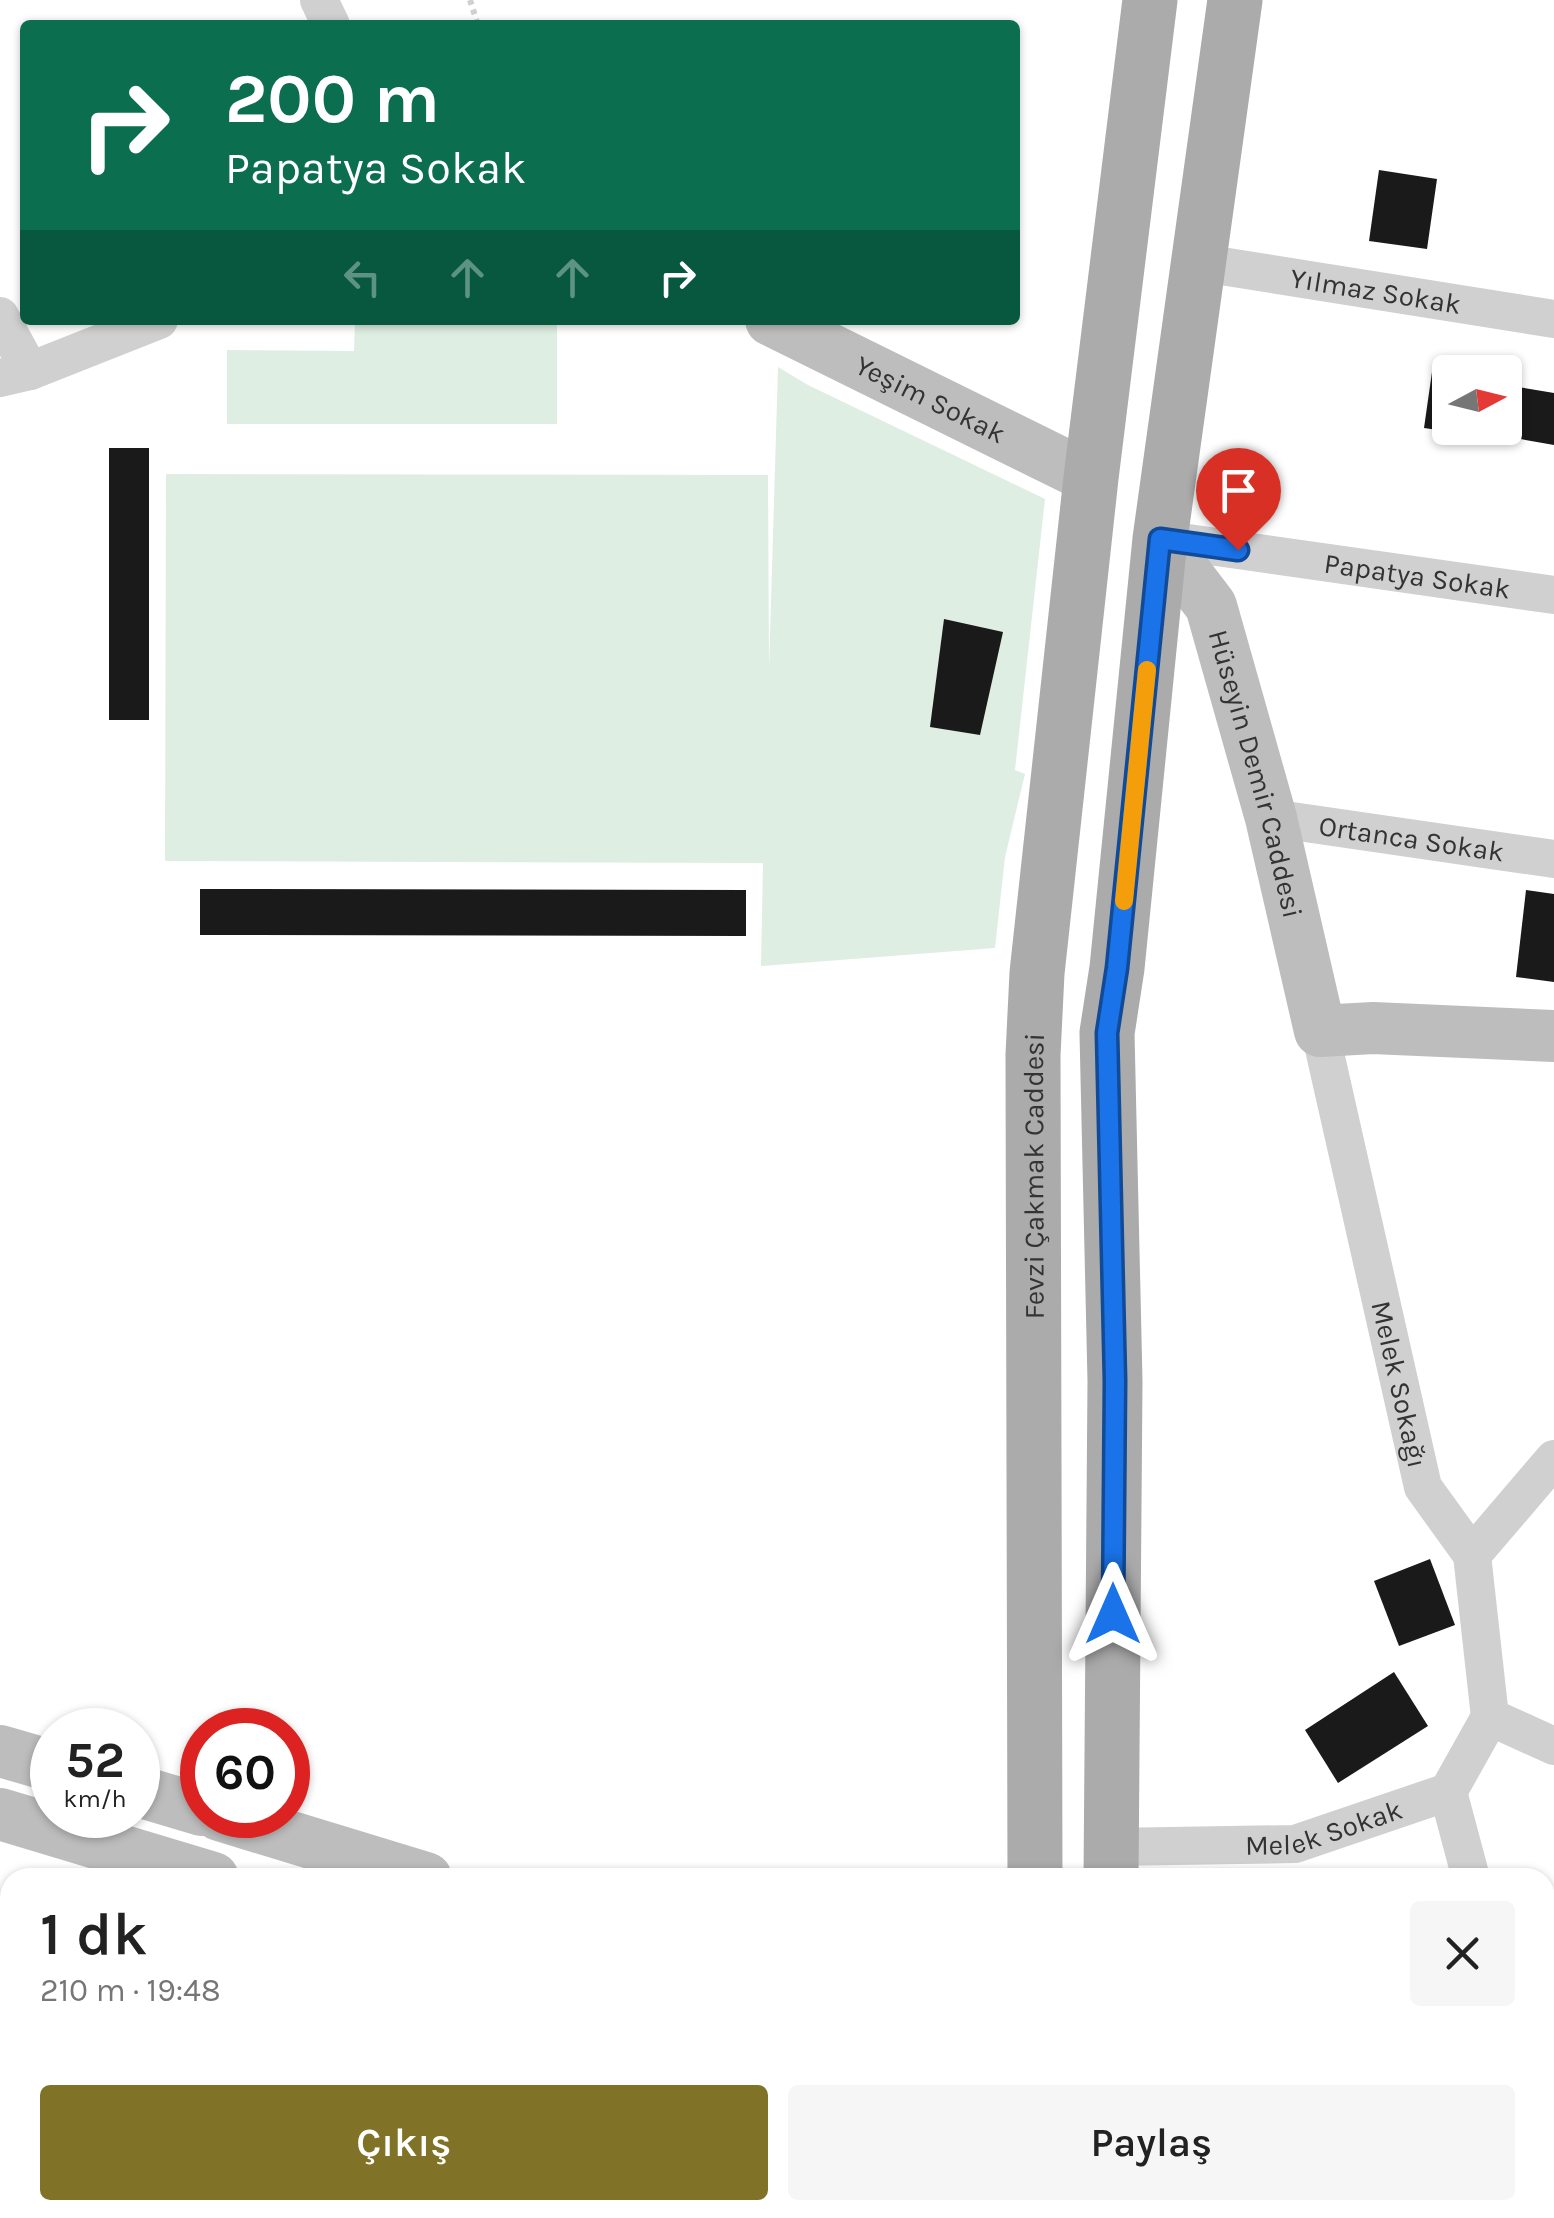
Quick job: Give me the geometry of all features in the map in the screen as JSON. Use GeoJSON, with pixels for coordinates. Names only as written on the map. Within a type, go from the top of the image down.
{"type":"FeatureCollection","features":[{"type":"Feature","properties":{"kind":"main road"},"geometry":{"type":"LineString","coordinates":[[1091,478],[1150,0]]}},
{"type":"Feature","properties":{"kind":"main road"},"geometry":{"type":"LineString","coordinates":[[1111,1862],[1115,1381],[1107,1033],[1117,968],[1160,539],[1196,262],[1236,0]]}},
{"type":"Feature","properties":{"kind":"main road","name":"Fevzi Çakmak Caddesi"},"geometry":{"type":"LineString","coordinates":[[1036,1868],[1032,1055],[1037,973],[1091,478]]}},
{"type":"Feature","properties":{"kind":"street","name":"Yılmaz Sokak"},"geometry":{"type":"LineString","coordinates":[[1196,262],[1554,319]]}},
{"type":"Feature","properties":{"kind":"street"},"geometry":{"type":"LineString","coordinates":[[0,316],[15,374],[146,325]]}},
{"type":"Feature","properties":{"kind":"street","name":"Yeşim Sokak"},"geometry":{"type":"LineString","coordinates":[[781,325],[1091,478]]}},
{"type":"Feature","properties":{"kind":"street","name":"Papatya Sokak"},"geometry":{"type":"LineString","coordinates":[[1160,539],[1554,595]]}},
{"type":"Feature","properties":{"kind":"street","name":"Hüseyin Demir Caddesi"},"geometry":{"type":"LineString","coordinates":[[1160,539],[1211,606],[1271,818],[1320,1031]]}},
{"type":"Feature","properties":{"kind":"street","name":"Ortanca Sokak"},"geometry":{"type":"LineString","coordinates":[[1271,818],[1554,859]]}},
{"type":"Feature","properties":{"kind":"street"},"geometry":{"type":"LineString","coordinates":[[1320,1031],[1372,1028],[1554,1036]]}},
{"type":"Feature","properties":{"kind":"street","name":"Melek Sokağı"},"geometry":{"type":"LineString","coordinates":[[1320,1031],[1423,1487],[1472,1555],[1490,1717]]}},
{"type":"Feature","properties":{"kind":"street"},"geometry":{"type":"LineString","coordinates":[[1472,1555],[1554,1459]]}},
{"type":"Feature","properties":{"kind":"street"},"geometry":{"type":"LineString","coordinates":[[1468,1868],[1448,1792],[1490,1717],[1554,1746]]}},
{"type":"Feature","properties":{"kind":"street"},"geometry":{"type":"LineString","coordinates":[[0,1751],[30,1760]]}},
{"type":"Feature","properties":{"kind":"street","name":"Melek Sokak"},"geometry":{"type":"LineString","coordinates":[[1111,1862],[1295,1844],[1448,1792]]}},
{"type":"Feature","properties":{"kind":"street"},"geometry":{"type":"LineString","coordinates":[[0,1814],[180,1868]]}},
{"type":"Feature","properties":{"kind":"street"},"geometry":{"type":"LineString","coordinates":[[295,1838],[393,1868]]}},
{"type":"Feature","properties":{"kind":"green space"},"geometry":{"type":"Polygon","coordinates":[[[355,325],[557,325],[557,424],[227,424],[227,350],[354,351],[355,325]]]}},
{"type":"Feature","properties":{"kind":"green space"},"geometry":{"type":"Polygon","coordinates":[[[778,367],[1045,499],[1015,770],[1025,774],[1005,857],[995,948],[761,966],[763,863],[165,861],[166,474],[768,475],[769,669],[778,367]]]}},
{"type":"Feature","properties":{"kind":"building"},"geometry":{"type":"Polygon","coordinates":[[[1379,170],[1437,179],[1427,249],[1369,241],[1379,170]]]}},
{"type":"Feature","properties":{"kind":"building"},"geometry":{"type":"Polygon","coordinates":[[[1432,372],[1432,429],[1424,428],[1432,372]]]}},
{"type":"Feature","properties":{"kind":"building"},"geometry":{"type":"Polygon","coordinates":[[[1522,388],[1554,393],[1554,445],[1522,439],[1522,388]]]}},
{"type":"Feature","properties":{"kind":"building"},"geometry":{"type":"Polygon","coordinates":[[[109,448],[149,448],[149,720],[109,720],[109,448]]]}},
{"type":"Feature","properties":{"kind":"building"},"geometry":{"type":"Polygon","coordinates":[[[944,619],[1003,632],[980,735],[930,727],[944,619]]]}},
{"type":"Feature","properties":{"kind":"building"},"geometry":{"type":"Polygon","coordinates":[[[200,889],[746,890],[746,936],[200,935],[200,889]]]}},
{"type":"Feature","properties":{"kind":"building"},"geometry":{"type":"Polygon","coordinates":[[[1526,890],[1554,894],[1554,982],[1516,977],[1526,890]]]}},
{"type":"Feature","properties":{"kind":"building"},"geometry":{"type":"Polygon","coordinates":[[[1430,1559],[1455,1625],[1399,1646],[1374,1581],[1430,1559]]]}},
{"type":"Feature","properties":{"kind":"building"},"geometry":{"type":"Polygon","coordinates":[[[1394,1672],[1428,1726],[1338,1783],[1305,1730],[1394,1672]]]}},
{"type":"Feature","properties":{"kind":"slow traffic"},"geometry":{"type":"LineString","coordinates":[[1124,901],[1147,670]]}},
{"type":"Feature","properties":{"kind":"route"},"geometry":{"type":"LineString","coordinates":[[1113,1614],[1115,1381],[1107,1033],[1117,968],[1160,539],[1238,550]]}}]}
